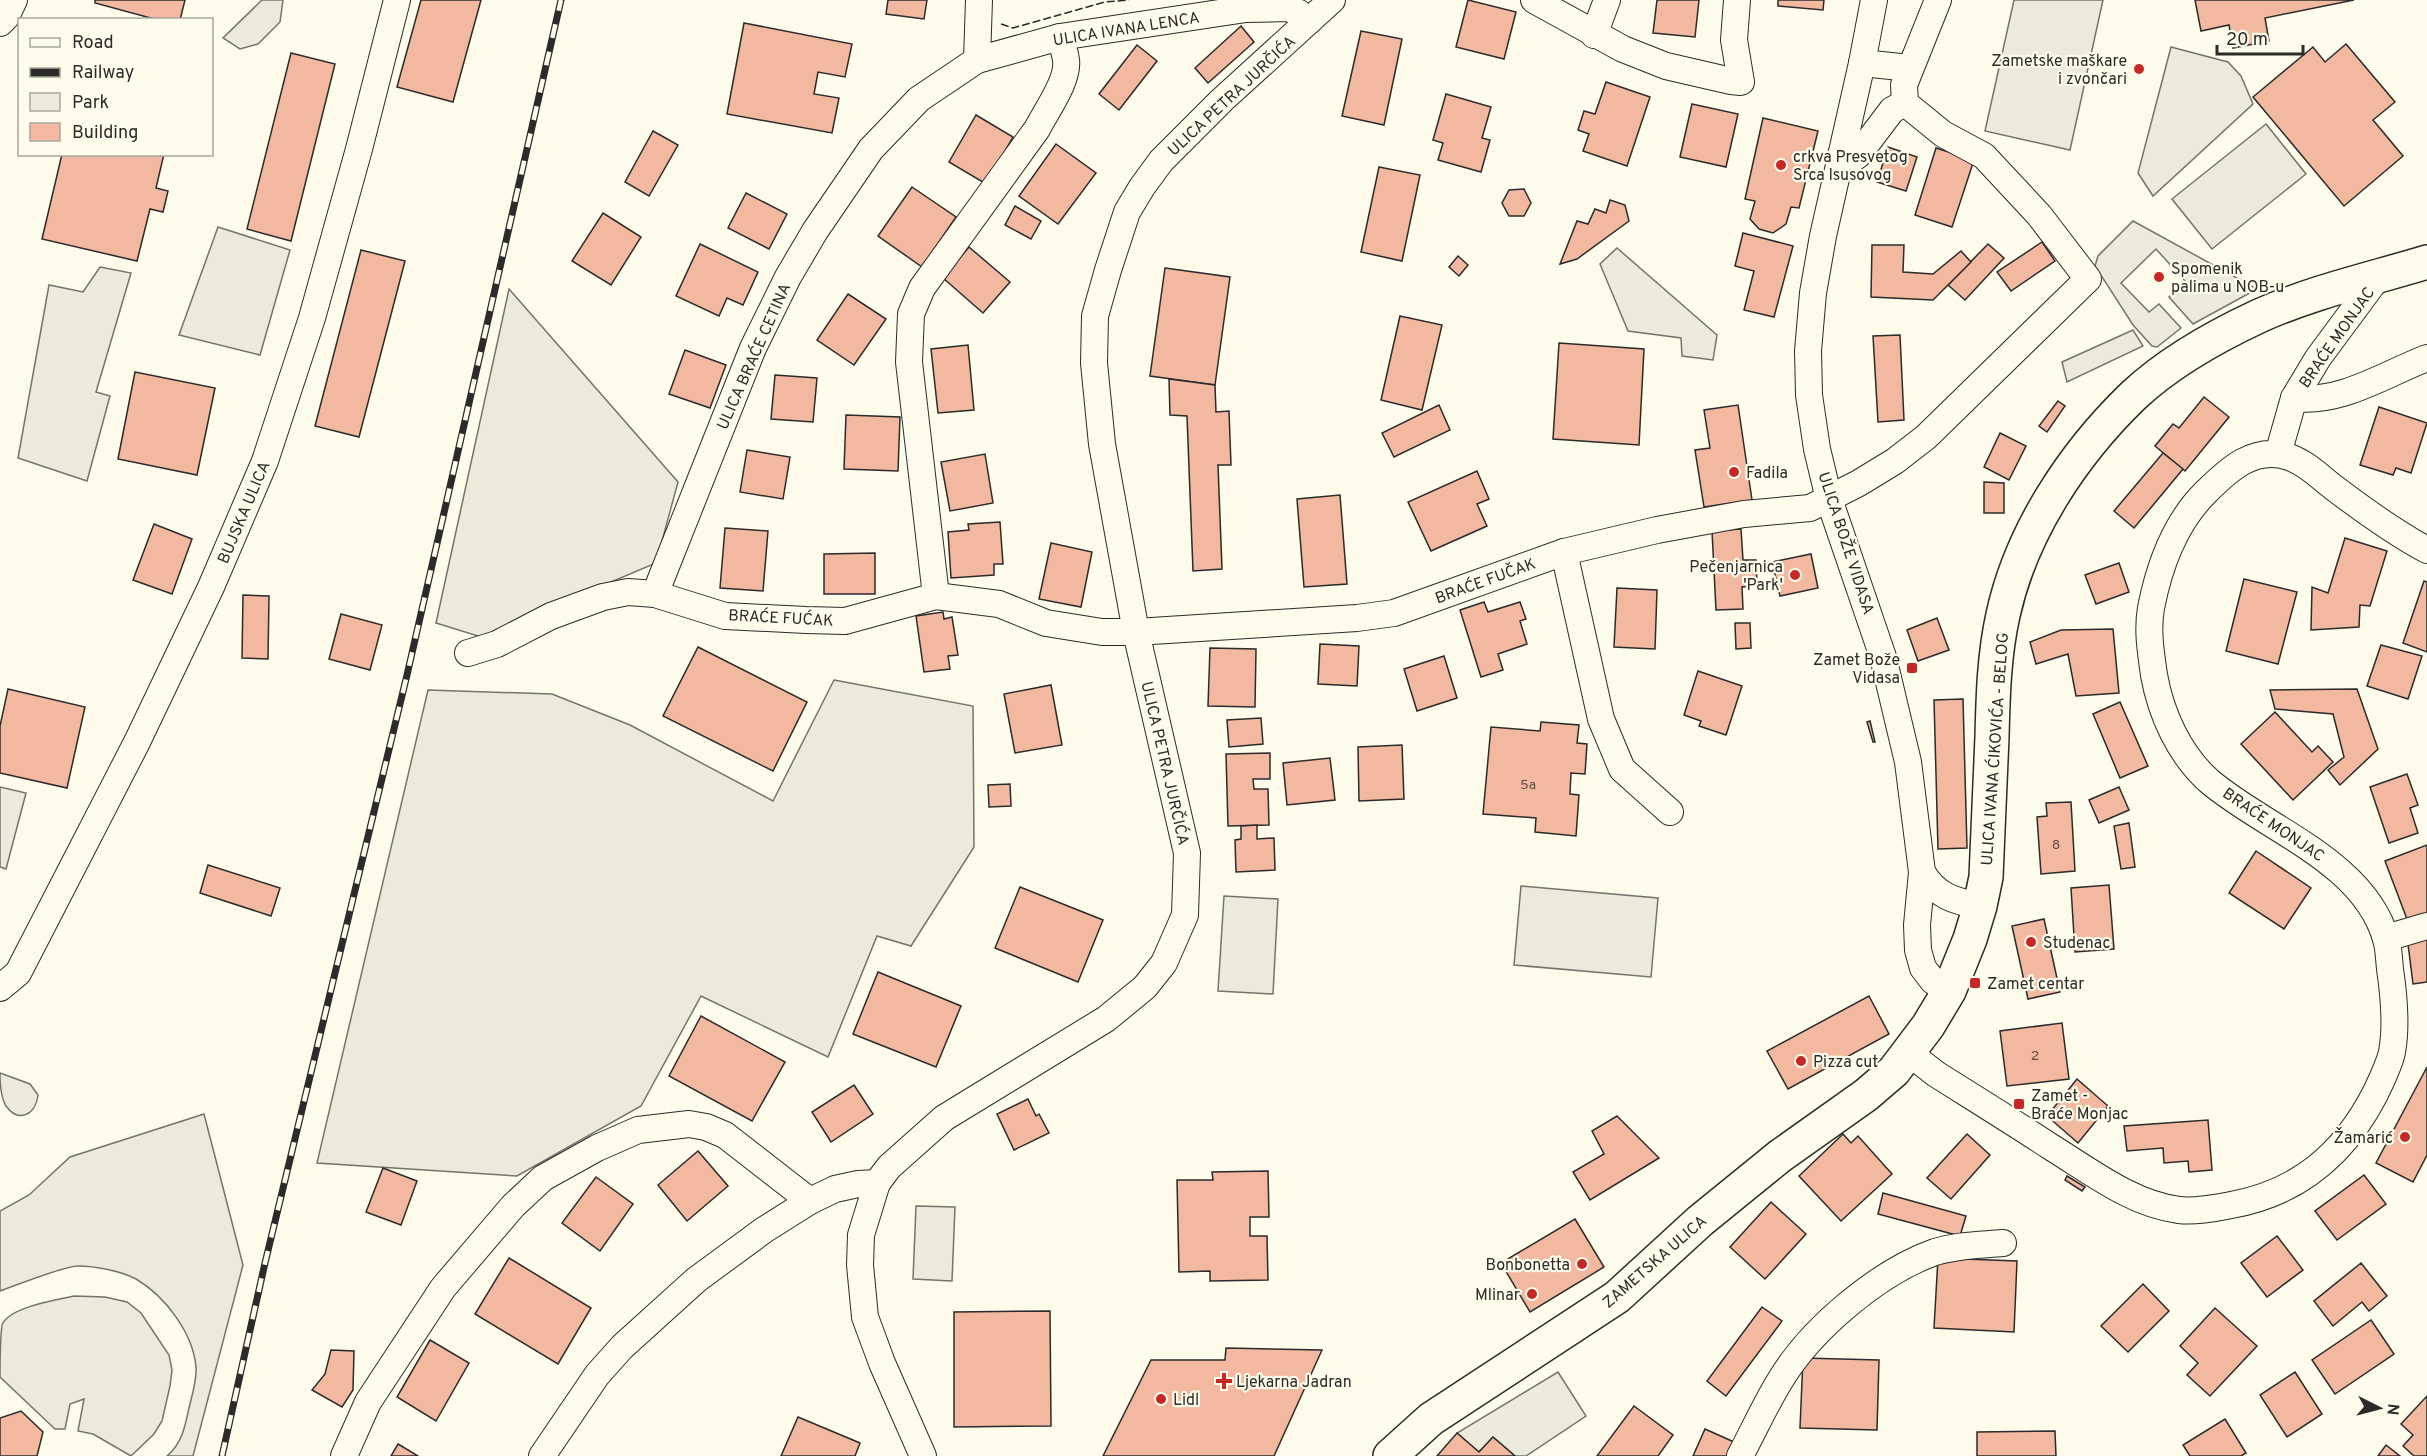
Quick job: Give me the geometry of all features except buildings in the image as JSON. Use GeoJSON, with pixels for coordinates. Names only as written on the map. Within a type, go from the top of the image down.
{"type":"FeatureCollection","features":[{"type":"Feature","properties":{"kind":"main road","name":"ULICA IVANA ĆIKOVIĆA - BELOG"},"geometry":{"type":"LineString","coordinates":[[1909,1053],[1948,991],[1970,939],[1980,906],[1986,877],[1996,659],[2003,615],[2028,542],[2059,487],[2094,439],[2134,395],[2189,353],[2228,331],[2292,303],[2427,262]]}},
{"type":"Feature","properties":{"kind":"main road","name":"ZAMETSKA ULICA"},"geometry":{"type":"LineString","coordinates":[[1390,1456],[1431,1419],[1617,1297],[1700,1221],[1780,1156],[1880,1084],[1909,1053]]}},
{"type":"Feature","properties":{"kind":"street"},"geometry":{"type":"LineString","coordinates":[[0,23],[6,17],[14,0]]}},
{"type":"Feature","properties":{"kind":"street","name":"BUJSKA ULICA"},"geometry":{"type":"LineString","coordinates":[[0,988],[18,973],[137,742],[211,587],[256,483],[312,318],[397,0]]}},
{"type":"Feature","properties":{"kind":"street"},"geometry":{"type":"LineString","coordinates":[[977,60],[979,0]]}},
{"type":"Feature","properties":{"kind":"street","name":"ULICA PETRA JURČIĆA"},"geometry":{"type":"LineString","coordinates":[[923,1456],[882,1363],[865,1317],[860,1266],[861,1235],[877,1183],[902,1153],[945,1118],[1106,1019],[1145,987],[1164,963],[1185,915],[1187,854],[1136,632],[1103,453],[1094,363],[1095,316],[1127,212],[1161,161],[1222,100],[1332,0]]}},
{"type":"Feature","properties":{"kind":"street"},"geometry":{"type":"LineString","coordinates":[[1534,0],[1623,49],[1666,66],[1741,82],[1734,40],[1737,0]]}},
{"type":"Feature","properties":{"kind":"street"},"geometry":{"type":"LineString","coordinates":[[1594,35],[1608,0]]}},
{"type":"Feature","properties":{"kind":"street","name":"ULICA BOŽE VIDASA"},"geometry":{"type":"LineString","coordinates":[[1874,0],[1823,236],[1813,293],[1808,351],[1811,406],[1817,449],[1829,499],[1883,657],[1908,762],[1922,872],[1917,925],[1918,950],[1923,968],[1933,981],[1948,991]]}},
{"type":"Feature","properties":{"kind":"street"},"geometry":{"type":"LineString","coordinates":[[1839,168],[1858,155],[1892,110],[1905,103],[1904,85],[1938,0]]}},
{"type":"Feature","properties":{"kind":"street","name":"ULICA IVANA LENCA"},"geometry":{"type":"LineString","coordinates":[[977,60],[1060,37],[1246,9],[1289,8],[1309,21]]}},
{"type":"Feature","properties":{"kind":"street"},"geometry":{"type":"LineString","coordinates":[[936,596],[909,362],[911,314],[922,288],[1037,129],[1063,79],[1066,62],[1060,37]]}},
{"type":"Feature","properties":{"kind":"street","name":"ULICA BRAĆE CETINA"},"geometry":{"type":"LineString","coordinates":[[655,594],[753,348],[788,278],[815,231],[871,149],[894,124],[919,99],[977,60]]}},
{"type":"Feature","properties":{"kind":"street"},"geometry":{"type":"LineString","coordinates":[[1862,63],[1910,68]]}},
{"type":"Feature","properties":{"kind":"street","name":"BRAĆE FUČAK"},"geometry":{"type":"LineString","coordinates":[[1136,632],[1357,618],[1394,613],[1564,552],[1657,530],[1743,514],[1810,508],[1895,461],[1926,437],[2088,279],[2039,215],[1984,156],[1943,134],[1905,103]]}},
{"type":"Feature","properties":{"kind":"street","name":"BRAĆE MONJAC"},"geometry":{"type":"LineString","coordinates":[[1909,1053],[1936,1074],[2120,1190],[2180,1210],[2242,1203],[2270,1195],[2303,1179],[2333,1156],[2359,1124],[2380,1083],[2392,1052],[2395,1002],[2386,938],[2363,897],[2328,860],[2208,780],[2176,740],[2164,714],[2156,685],[2149,641],[2149,617],[2155,588],[2169,546],[2200,498],[2243,460],[2253,456],[2278,454],[2294,398],[2318,358],[2378,277]]}},
{"type":"Feature","properties":{"kind":"street"},"geometry":{"type":"LineString","coordinates":[[2294,398],[2318,399],[2344,393],[2427,358]]}},
{"type":"Feature","properties":{"kind":"street"},"geometry":{"type":"LineString","coordinates":[[2278,454],[2301,462],[2332,486],[2427,550]]}},
{"type":"Feature","properties":{"kind":"street"},"geometry":{"type":"LineString","coordinates":[[1564,552],[1605,729],[1622,769],[1670,812]]}},
{"type":"Feature","properties":{"kind":"street","name":"BRAĆE FUĆAK"},"geometry":{"type":"LineString","coordinates":[[468,653],[497,644],[551,616],[603,597],[628,592],[655,594],[726,616],[836,621],[845,621],[936,596],[999,604],[1046,623],[1102,632],[1136,632]]}},
{"type":"Feature","properties":{"kind":"street"},"geometry":{"type":"LineString","coordinates":[[1922,872],[1929,885],[1942,895],[1980,906]]}},
{"type":"Feature","properties":{"kind":"street"},"geometry":{"type":"LineString","coordinates":[[2386,938],[2427,926]]}},
{"type":"Feature","properties":{"kind":"street"},"geometry":{"type":"LineString","coordinates":[[344,1456],[368,1402],[443,1288],[513,1206],[543,1178],[597,1148],[638,1130],[689,1124],[706,1127],[725,1135],[810,1201]]}},
{"type":"Feature","properties":{"kind":"street"},"geometry":{"type":"LineString","coordinates":[[542,1456],[597,1375],[622,1347],[696,1280],[764,1230],[810,1201],[835,1189],[877,1183]]}},
{"type":"Feature","properties":{"kind":"street"},"geometry":{"type":"LineString","coordinates":[[1740,1456],[1781,1379],[1799,1353],[1855,1298],[1879,1281],[1935,1252],[1965,1246],[2003,1243]]}},
{"type":"Feature","properties":{"kind":"green space"},"geometry":{"type":"Polygon","coordinates":[[[262,0],[283,0],[280,22],[258,44],[240,49],[223,38],[262,0]]]}},
{"type":"Feature","properties":{"kind":"green space"},"geometry":{"type":"Polygon","coordinates":[[[2014,0],[2103,0],[2070,150],[1985,131],[2014,0]]]}},
{"type":"Feature","properties":{"kind":"green space"},"geometry":{"type":"Polygon","coordinates":[[[2266,124],[2306,174],[2212,249],[2172,199],[2266,124]]]}},
{"type":"Feature","properties":{"kind":"green space"},"geometry":{"type":"Polygon","coordinates":[[[2133,221],[2257,289],[2193,324],[2169,297],[2185,281],[2156,249],[2121,283],[2149,312],[2159,304],[2181,328],[2157,347],[2152,346],[2133,325],[2095,266],[2098,256],[2133,221]]]}},
{"type":"Feature","properties":{"kind":"green space"},"geometry":{"type":"Polygon","coordinates":[[[218,227],[290,250],[260,355],[179,335],[218,227]]]}},
{"type":"Feature","properties":{"kind":"green space"},"geometry":{"type":"Polygon","coordinates":[[[1617,248],[1717,335],[1713,360],[1682,356],[1681,338],[1628,331],[1600,264],[1617,248]]]}},
{"type":"Feature","properties":{"kind":"green space"},"geometry":{"type":"Polygon","coordinates":[[[509,289],[678,482],[656,563],[481,637],[436,623],[509,289]]]}},
{"type":"Feature","properties":{"kind":"green space"},"geometry":{"type":"Polygon","coordinates":[[[834,680],[973,706],[974,847],[911,946],[877,936],[828,1057],[701,996],[641,1106],[517,1176],[317,1163],[428,690],[552,694],[630,725],[773,801],[834,680]]]}},
{"type":"Feature","properties":{"kind":"green space"},"geometry":{"type":"Polygon","coordinates":[[[1521,886],[1658,898],[1651,977],[1514,965],[1521,886]]]}},
{"type":"Feature","properties":{"kind":"green space"},"geometry":{"type":"Polygon","coordinates":[[[1224,896],[1278,899],[1273,994],[1218,991],[1224,896]]]}},
{"type":"Feature","properties":{"kind":"green space"},"geometry":{"type":"Polygon","coordinates":[[[0,1073],[30,1084],[38,1095],[37,1102],[30,1112],[16,1115],[6,1106],[0,1073]]]}},
{"type":"Feature","properties":{"kind":"green space"},"geometry":{"type":"Polygon","coordinates":[[[204,1114],[243,1265],[193,1456],[167,1456],[176,1446],[182,1434],[196,1372],[194,1354],[176,1317],[147,1286],[123,1274],[100,1268],[71,1267],[0,1291],[0,1211],[29,1195],[70,1157],[204,1114]]]}},
{"type":"Feature","properties":{"kind":"green space"},"geometry":{"type":"Polygon","coordinates":[[[916,1206],[955,1207],[952,1281],[913,1279],[916,1206]]]}},
{"type":"Feature","properties":{"kind":"green space"},"geometry":{"type":"Polygon","coordinates":[[[74,1296],[105,1297],[127,1302],[141,1313],[169,1355],[172,1370],[162,1421],[154,1434],[131,1456],[93,1434],[78,1431],[84,1399],[70,1404],[65,1429],[55,1429],[0,1377],[1,1331],[6,1319],[34,1305],[74,1296]]]}},
{"type":"Feature","properties":{"kind":"shaded area"},"geometry":{"type":"Polygon","coordinates":[[[2171,47],[2228,62],[2241,76],[2253,104],[2153,196],[2138,173],[2171,47]]]}},
{"type":"Feature","properties":{"kind":"shaded area"},"geometry":{"type":"Polygon","coordinates":[[[100,267],[131,273],[96,392],[110,396],[87,481],[18,458],[49,285],[83,292],[100,267]]]}},
{"type":"Feature","properties":{"kind":"shaded area"},"geometry":{"type":"Polygon","coordinates":[[[2133,330],[2143,346],[2067,382],[2062,362],[2133,330]]]}},
{"type":"Feature","properties":{"kind":"shaded area"},"geometry":{"type":"Polygon","coordinates":[[[0,787],[26,793],[6,869],[0,867],[0,787]]]}},
{"type":"Feature","properties":{"kind":"shaded area"},"geometry":{"type":"Polygon","coordinates":[[[1558,1372],[1586,1416],[1526,1456],[1515,1456],[1493,1437],[1479,1452],[1457,1433],[1558,1372]]]}},
{"type":"Feature","properties":{"kind":"railway"},"geometry":{"type":"LineString","coordinates":[[222,1456],[265,1263],[407,675],[561,0]]}},
{"type":"Feature","properties":{"kind":"fence"},"geometry":{"type":"LineString","coordinates":[[1001,24],[1013,28],[1105,2],[1129,0]]}},
{"type":"Feature","properties":{"kind":"place","name":"Zametske maškare i zvončari"},"geometry":{"type":"Point","coordinates":[2139,69]}},
{"type":"Feature","properties":{"kind":"place","name":"crkva Presvetog Srca Isusovog"},"geometry":{"type":"Point","coordinates":[1781,165]}},
{"type":"Feature","properties":{"kind":"place","name":"Spomenik palima u NOB-u"},"geometry":{"type":"Point","coordinates":[2159,277]}},
{"type":"Feature","properties":{"kind":"place","name":"Fadila"},"geometry":{"type":"Point","coordinates":[1734,472]}},
{"type":"Feature","properties":{"kind":"place","name":"Pečenjarnica 'Park'"},"geometry":{"type":"Point","coordinates":[1795,575]}},
{"type":"Feature","properties":{"kind":"place","name":"Zamet Bože Vidasa"},"geometry":{"type":"Point","coordinates":[1912,668]}},
{"type":"Feature","properties":{"kind":"place","name":"Studenac"},"geometry":{"type":"Point","coordinates":[2031,942]}},
{"type":"Feature","properties":{"kind":"place","name":"Zamet centar"},"geometry":{"type":"Point","coordinates":[1975,983]}},
{"type":"Feature","properties":{"kind":"place","name":"Pizza cut"},"geometry":{"type":"Point","coordinates":[1801,1061]}},
{"type":"Feature","properties":{"kind":"place","name":"Zamet - Braće Monjac"},"geometry":{"type":"Point","coordinates":[2019,1104]}},
{"type":"Feature","properties":{"kind":"place","name":"Žamarić"},"geometry":{"type":"Point","coordinates":[2405,1137]}},
{"type":"Feature","properties":{"kind":"place","name":"Bonbonetta"},"geometry":{"type":"Point","coordinates":[1582,1264]}},
{"type":"Feature","properties":{"kind":"place","name":"Mlinar"},"geometry":{"type":"Point","coordinates":[1532,1294]}},
{"type":"Feature","properties":{"kind":"place","name":"Ljekarna Jadran"},"geometry":{"type":"Point","coordinates":[1224,1381]}},
{"type":"Feature","properties":{"kind":"place","name":"Lidl"},"geometry":{"type":"Point","coordinates":[1161,1399]}}]}
